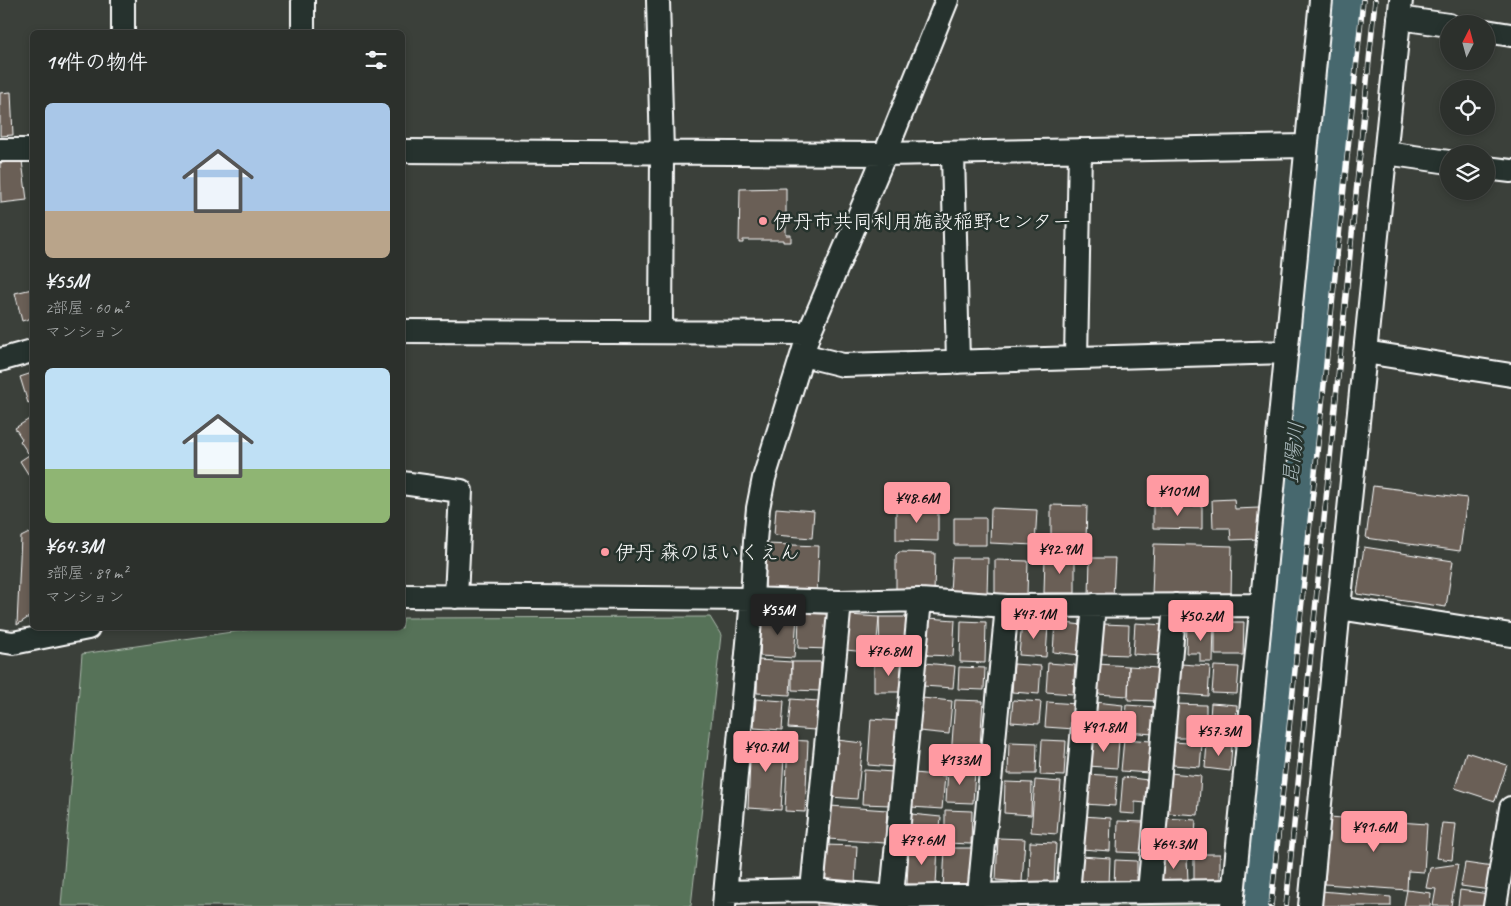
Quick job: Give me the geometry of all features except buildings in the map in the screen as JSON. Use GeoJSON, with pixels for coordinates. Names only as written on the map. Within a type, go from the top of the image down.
{"type":"FeatureCollection","features":[{"type":"Feature","properties":{"kind":"street"},"geometry":{"type":"LineString","coordinates":[[123,0],[123,30]]}},
{"type":"Feature","properties":{"kind":"street"},"geometry":{"type":"LineString","coordinates":[[303,0],[303,30]]}},
{"type":"Feature","properties":{"kind":"street"},"geometry":{"type":"LineString","coordinates":[[658,0],[662,153],[661,332]]}},
{"type":"Feature","properties":{"kind":"street"},"geometry":{"type":"LineString","coordinates":[[947,0],[885,154],[809,333],[771,450],[764,478],[754,541],[752,599],[725,899],[812,890],[892,902],[979,895],[1068,892],[1149,892],[1232,899],[1321,0]]}},
{"type":"Feature","properties":{"kind":"street"},"geometry":{"type":"LineString","coordinates":[[1310,906],[1400,9],[1440,22]]}},
{"type":"Feature","properties":{"kind":"street"},"geometry":{"type":"LineString","coordinates":[[1495,32],[1511,35]]}},
{"type":"Feature","properties":{"kind":"street"},"geometry":{"type":"LineString","coordinates":[[405,151],[885,154],[1306,146]]}},
{"type":"Feature","properties":{"kind":"street"},"geometry":{"type":"LineString","coordinates":[[0,150],[30,150]]}},
{"type":"Feature","properties":{"kind":"street"},"geometry":{"type":"LineString","coordinates":[[1076,358],[1080,150]]}},
{"type":"Feature","properties":{"kind":"street"},"geometry":{"type":"LineString","coordinates":[[953,153],[958,362]]}},
{"type":"Feature","properties":{"kind":"street"},"geometry":{"type":"LineString","coordinates":[[1386,153],[1440,161]]}},
{"type":"Feature","properties":{"kind":"street"},"geometry":{"type":"LineString","coordinates":[[1495,169],[1511,171]]}},
{"type":"Feature","properties":{"kind":"street"},"geometry":{"type":"LineString","coordinates":[[405,331],[809,333]]}},
{"type":"Feature","properties":{"kind":"street"},"geometry":{"type":"LineString","coordinates":[[0,360],[30,351]]}},
{"type":"Feature","properties":{"kind":"street"},"geometry":{"type":"LineString","coordinates":[[803,355],[843,365],[1287,352]]}},
{"type":"Feature","properties":{"kind":"street"},"geometry":{"type":"LineString","coordinates":[[1365,352],[1511,374]]}},
{"type":"Feature","properties":{"kind":"street"},"geometry":{"type":"LineString","coordinates":[[405,483],[461,491],[456,597]]}},
{"type":"Feature","properties":{"kind":"street"},"geometry":{"type":"LineString","coordinates":[[405,596],[752,599],[840,602],[920,600],[1007,606],[1261,606]]}},
{"type":"Feature","properties":{"kind":"street"},"geometry":{"type":"LineString","coordinates":[[892,902],[920,600]]}},
{"type":"Feature","properties":{"kind":"street"},"geometry":{"type":"LineString","coordinates":[[812,890],[840,602]]}},
{"type":"Feature","properties":{"kind":"street"},"geometry":{"type":"LineString","coordinates":[[1068,892],[1094,605]]}},
{"type":"Feature","properties":{"kind":"street"},"geometry":{"type":"LineString","coordinates":[[1149,892],[1175,605]]}},
{"type":"Feature","properties":{"kind":"street"},"geometry":{"type":"LineString","coordinates":[[979,895],[1007,606]]}},
{"type":"Feature","properties":{"kind":"street"},"geometry":{"type":"LineString","coordinates":[[1339,608],[1511,635]]}},
{"type":"Feature","properties":{"kind":"street"},"geometry":{"type":"LineString","coordinates":[[0,641],[13,643],[78,630]]}},
{"type":"Feature","properties":{"kind":"street"},"geometry":{"type":"LineString","coordinates":[[1495,906],[1511,808]]}},
{"type":"Feature","properties":{"kind":"green space"},"geometry":{"type":"Polygon","coordinates":[[[710,617],[721,635],[691,906],[61,906],[82,654],[245,630],[405,630],[405,618],[710,617]]]}},
{"type":"Feature","properties":{"kind":"green space"},"geometry":{"type":"Polygon","coordinates":[[[966,901],[1222,902],[1222,906],[966,906],[966,901]]]}},
{"type":"Feature","properties":{"kind":"waterway","name":"昆陽川"},"geometry":{"type":"LineString","coordinates":[[1247,906],[1339,0]]}},
{"type":"Feature","properties":{"kind":"railway"},"geometry":{"type":"LineString","coordinates":[[1271,906],[1363,0]]}},
{"type":"Feature","properties":{"kind":"railway"},"geometry":{"type":"LineString","coordinates":[[1286,906],[1375,0]]}},
{"type":"Feature","properties":{"kind":"place","name":"伊丹市共同利用施設稲野センター"},"geometry":{"type":"Point","coordinates":[763,221]}},
{"type":"Feature","properties":{"kind":"place","name":"伊丹 森のほいくえん"},"geometry":{"type":"Point","coordinates":[605,552]}}]}
